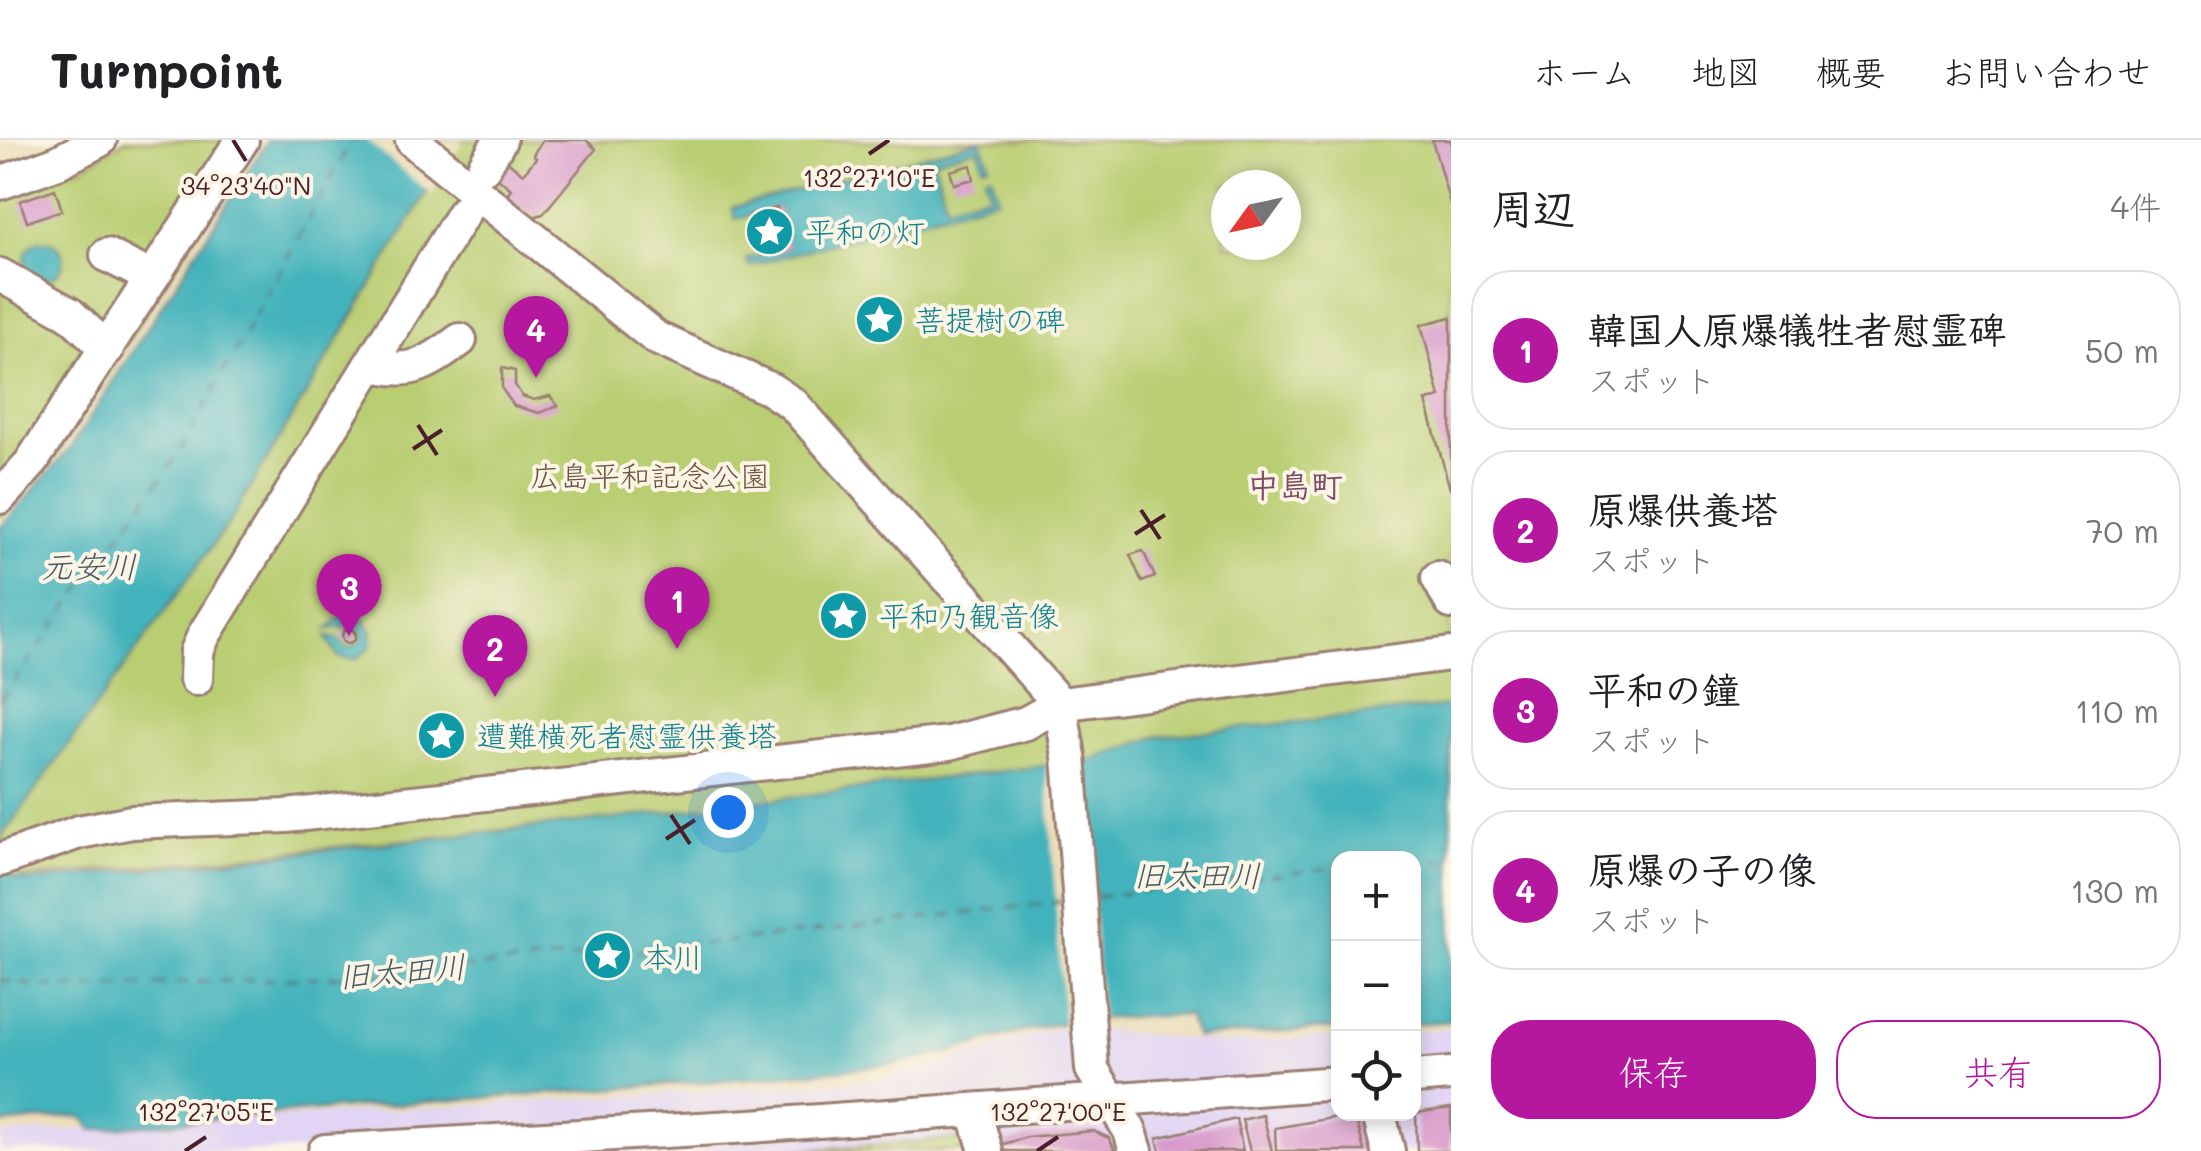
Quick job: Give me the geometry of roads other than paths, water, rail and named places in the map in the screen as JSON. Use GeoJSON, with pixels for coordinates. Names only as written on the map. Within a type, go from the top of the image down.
{"type":"FeatureCollection","features":[{"type":"Feature","properties":{"kind":"street"},"geometry":{"type":"LineString","coordinates":[[0,183],[48,166],[100,140]]}},
{"type":"Feature","properties":{"kind":"street"},"geometry":{"type":"LineString","coordinates":[[412,140],[478,176],[667,346],[770,388],[793,404],[1060,704],[1069,756],[1092,1068],[1136,1151]]}},
{"type":"Feature","properties":{"kind":"street"},"geometry":{"type":"LineString","coordinates":[[0,498],[30,464],[107,349],[238,142]]}},
{"type":"Feature","properties":{"kind":"street"},"geometry":{"type":"LineString","coordinates":[[196,679],[197,652],[204,635],[372,364],[478,176]]}},
{"type":"Feature","properties":{"kind":"street"},"geometry":{"type":"LineString","coordinates":[[107,255],[150,277]]}},
{"type":"Feature","properties":{"kind":"street"},"geometry":{"type":"LineString","coordinates":[[0,274],[70,314],[107,349]]}},
{"type":"Feature","properties":{"kind":"street"},"geometry":{"type":"LineString","coordinates":[[372,364],[398,372],[426,366],[460,340]]}},
{"type":"Feature","properties":{"kind":"street"},"geometry":{"type":"LineString","coordinates":[[0,860],[45,843],[132,822],[323,812],[949,742],[1026,723],[1060,704],[1451,654]]}},
{"type":"Feature","properties":{"kind":"street"},"geometry":{"type":"LineString","coordinates":[[1421,1076],[1451,1074]]}},
{"type":"Feature","properties":{"kind":"street"},"geometry":{"type":"LineString","coordinates":[[325,1151],[752,1138],[974,1111],[1331,1083]]}},
{"type":"Feature","properties":{"kind":"street"},"geometry":{"type":"LineString","coordinates":[[974,1111],[986,1151]]}},
{"type":"Feature","properties":{"kind":"street"},"geometry":{"type":"LineString","coordinates":[[1381,1121],[1388,1151]]}},
{"type":"Feature","properties":{"kind":"water","name":"元安川"},"geometry":{"type":"Polygon","coordinates":[[[268,140],[458,140],[230,521],[3,835],[0,845],[0,528],[71,447],[268,140]]]}},
{"type":"Feature","properties":{"kind":"water"},"geometry":{"type":"Polygon","coordinates":[[[981,140],[989,164],[983,166],[978,148],[934,160],[946,205],[990,194],[985,176],[991,174],[998,198],[749,266],[746,259],[788,248],[777,208],[735,219],[732,208],[981,140]]]}},
{"type":"Feature","properties":{"kind":"water"},"geometry":{"type":"Polygon","coordinates":[[[44,241],[57,247],[63,260],[57,273],[44,279],[31,273],[25,260],[31,247],[44,241]]]}},
{"type":"Feature","properties":{"kind":"water"},"geometry":{"type":"Polygon","coordinates":[[[345,613],[363,617],[372,632],[370,648],[356,659],[338,657],[326,637],[337,638],[348,649],[360,643],[362,635],[356,626],[327,629],[345,613]]]}},
{"type":"Feature","properties":{"kind":"water","name":"旧太田川"},"geometry":{"type":"Polygon","coordinates":[[[1451,706],[1451,1021],[1421,1023],[1421,851],[1331,851],[1331,1028],[1196,1037],[1187,1015],[1112,1018],[1055,1024],[897,1063],[778,1075],[92,1130],[84,1118],[75,1116],[0,1124],[0,869],[16,879],[32,881],[613,819],[1092,760],[1156,737],[1451,706]]]}},
{"type":"Feature","properties":{"kind":"place","name":"平和の灯"},"geometry":{"type":"Point","coordinates":[770,231]}},
{"type":"Feature","properties":{"kind":"place","name":"菩提樹の碑"},"geometry":{"type":"Point","coordinates":[880,319]}},
{"type":"Feature","properties":{"kind":"place","name":"原爆の子の像"},"geometry":{"type":"Point","coordinates":[536,378]}},
{"type":"Feature","properties":{"kind":"place","name":"平和乃観音像"},"geometry":{"type":"Point","coordinates":[844,615]}},
{"type":"Feature","properties":{"kind":"place","name":"平和の鐘"},"geometry":{"type":"Point","coordinates":[349,636]}},
{"type":"Feature","properties":{"kind":"place","name":"韓国人原爆犠牲者慰霊碑"},"geometry":{"type":"Point","coordinates":[677,649]}},
{"type":"Feature","properties":{"kind":"place","name":"原爆供養塔"},"geometry":{"type":"Point","coordinates":[495,697]}},
{"type":"Feature","properties":{"kind":"place","name":"遭難横死者慰霊供養塔"},"geometry":{"type":"Point","coordinates":[442,735]}},
{"type":"Feature","properties":{"kind":"place","name":"本川"},"geometry":{"type":"Point","coordinates":[608,956]}},
{"type":"Feature","properties":{"kind":"district","name":"中島町"},"geometry":{"type":"Point","coordinates":[1295,484]}},
{"type":"Feature","properties":{"kind":"park label","name":"広島平和記念公園"},"geometry":{"type":"Point","coordinates":[650,475]}}]}
